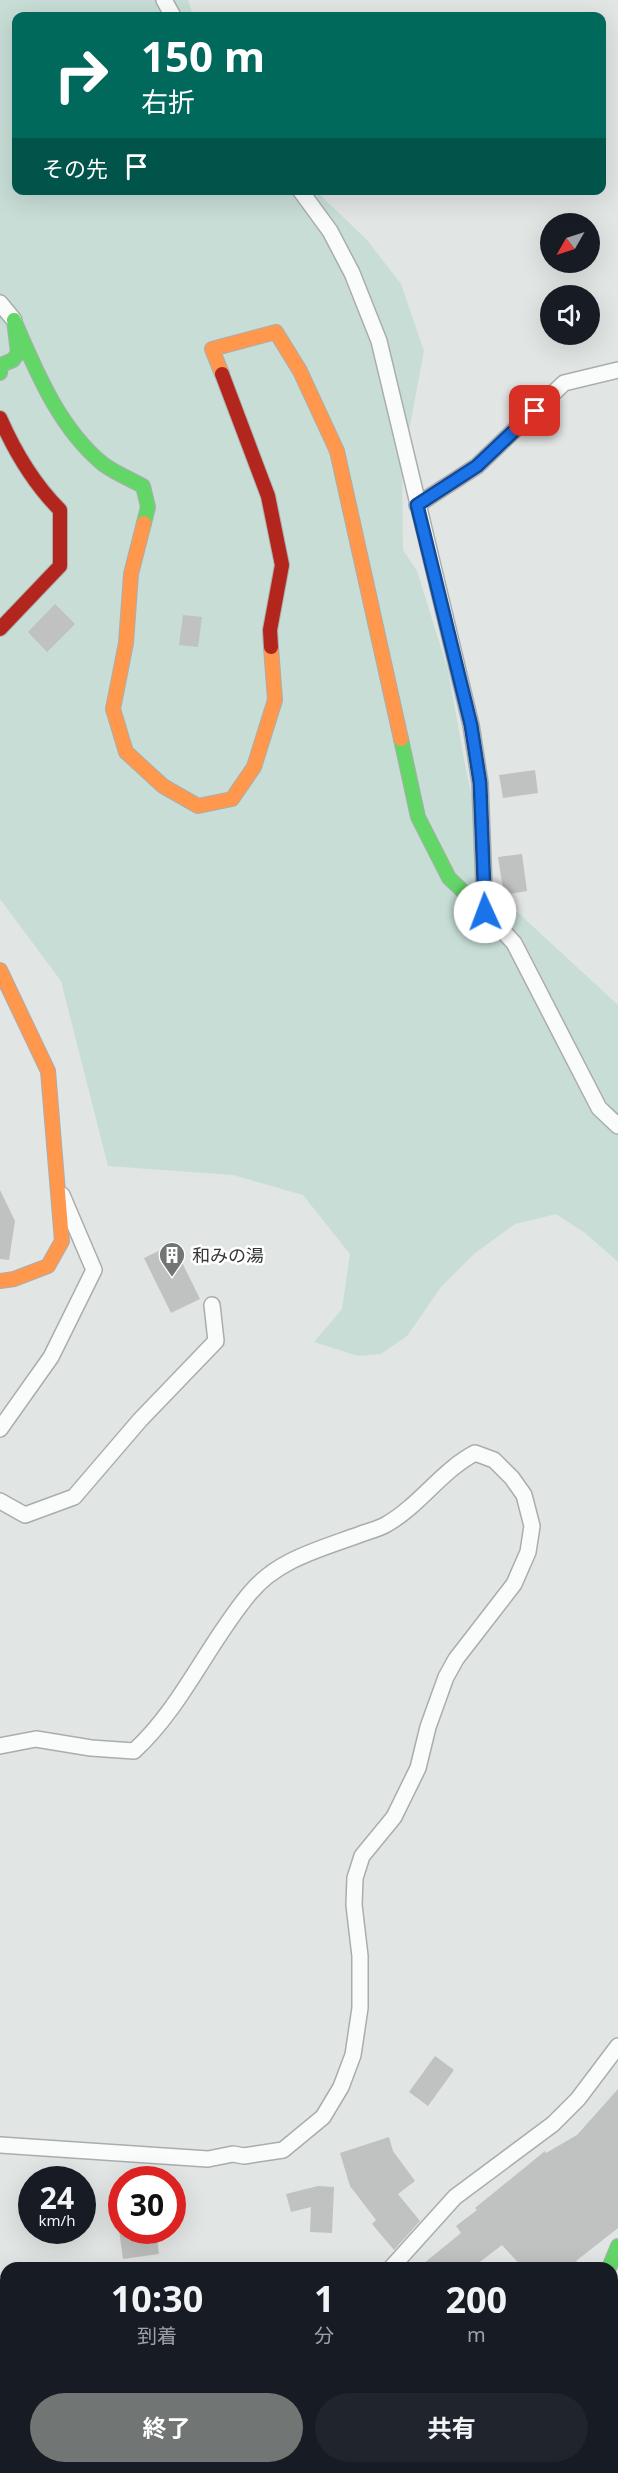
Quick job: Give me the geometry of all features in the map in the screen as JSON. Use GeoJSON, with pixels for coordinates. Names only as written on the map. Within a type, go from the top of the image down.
{"type":"FeatureCollection","features":[{"type":"Feature","properties":{"kind":"main road"},"geometry":{"type":"LineString","coordinates":[[0,373],[1,365],[13,360],[18,353],[14,320]]}},
{"type":"Feature","properties":{"kind":"main road"},"geometry":{"type":"LineString","coordinates":[[14,320],[37,374],[76,435],[104,464],[143,486],[148,507],[130,574],[126,643],[113,709],[126,752],[163,786],[198,806],[232,799],[254,766],[275,700],[270,630],[282,565],[268,496],[247,435],[212,349],[276,332],[300,371],[337,451],[418,817],[449,878],[485,912]]}},
{"type":"Feature","properties":{"kind":"main road"},"geometry":{"type":"LineString","coordinates":[[0,418],[9,438],[50,500],[60,510],[60,566],[0,629]]}},
{"type":"Feature","properties":{"kind":"main road"},"geometry":{"type":"LineString","coordinates":[[0,970],[48,1071],[62,1241],[48,1266],[14,1280],[0,1281]]}},
{"type":"Feature","properties":{"kind":"main road"},"geometry":{"type":"LineString","coordinates":[[611,2262],[618,2246]]}},
{"type":"Feature","properties":{"kind":"street"},"geometry":{"type":"LineString","coordinates":[[304,195],[330,231],[352,273],[379,341],[471,725],[480,783],[485,912],[514,943],[599,1108],[618,1126]]}},
{"type":"Feature","properties":{"kind":"street"},"geometry":{"type":"LineString","coordinates":[[0,303],[14,320]]}},
{"type":"Feature","properties":{"kind":"street"},"geometry":{"type":"LineString","coordinates":[[417,505],[477,466],[564,383],[618,370]]}},
{"type":"Feature","properties":{"kind":"street"},"geometry":{"type":"LineString","coordinates":[[0,1429],[51,1357],[94,1270],[57,1184]]}},
{"type":"Feature","properties":{"kind":"street"},"geometry":{"type":"LineString","coordinates":[[0,1501],[25,1515],[74,1497],[140,1420],[216,1341],[212,1305]]}},
{"type":"Feature","properties":{"kind":"street"},"geometry":{"type":"LineString","coordinates":[[0,1746],[36,1739],[91,1748],[134,1751],[156,1731],[250,1592],[276,1569],[309,1552],[386,1525],[424,1496],[459,1461],[475,1453],[494,1460],[512,1478],[524,1495],[532,1526],[528,1552],[514,1584],[456,1659],[446,1677],[428,1727],[418,1768],[394,1817],[362,1856],[355,1878],[354,1905],[360,1956],[358,2019],[353,2055],[341,2087],[324,2117],[283,2150],[244,2157],[233,2154],[208,2159],[0,2145]]}},
{"type":"Feature","properties":{"kind":"street"},"geometry":{"type":"LineString","coordinates":[[396,2262],[455,2197],[553,2124],[578,2099],[618,2046]]}},
{"type":"Feature","properties":{"kind":"green space"},"geometry":{"type":"Polygon","coordinates":[[[0,0],[188,0],[192,12],[12,12],[12,195],[320,195],[367,240],[401,284],[424,351],[402,468],[403,550],[417,571],[448,670],[466,770],[491,879],[514,909],[618,1005],[618,1262],[585,1233],[556,1214],[515,1224],[475,1253],[441,1287],[407,1336],[381,1354],[358,1356],[314,1342],[342,1309],[350,1254],[303,1195],[233,1175],[108,1166],[61,981],[0,899],[0,0]]]}},
{"type":"Feature","properties":{"kind":"building"},"geometry":{"type":"Polygon","coordinates":[[[55,604],[75,624],[47,652],[28,632],[55,604]]]}},
{"type":"Feature","properties":{"kind":"building"},"geometry":{"type":"Polygon","coordinates":[[[183,615],[202,617],[198,647],[179,645],[183,615]]]}},
{"type":"Feature","properties":{"kind":"building"},"geometry":{"type":"Polygon","coordinates":[[[535,770],[538,793],[503,798],[499,775],[535,770]]]}},
{"type":"Feature","properties":{"kind":"building"},"geometry":{"type":"Polygon","coordinates":[[[522,854],[527,891],[504,895],[498,857],[522,854]]]}},
{"type":"Feature","properties":{"kind":"building"},"geometry":{"type":"Polygon","coordinates":[[[0,1190],[15,1221],[9,1260],[0,1259],[0,1190]]]}},
{"type":"Feature","properties":{"kind":"building","name":"和みの湯"},"geometry":{"type":"Polygon","coordinates":[[[173,1244],[200,1299],[171,1313],[144,1258],[173,1244]]]}},
{"type":"Feature","properties":{"kind":"building"},"geometry":{"type":"Polygon","coordinates":[[[435,2056],[454,2070],[428,2106],[409,2092],[435,2056]]]}},
{"type":"Feature","properties":{"kind":"building"},"geometry":{"type":"Polygon","coordinates":[[[618,2089],[618,2228],[577,2262],[518,2262],[502,2245],[480,2262],[425,2262],[461,2233],[456,2226],[477,2210],[475,2208],[545,2151],[546,2153],[577,2135],[618,2089]]]}},
{"type":"Feature","properties":{"kind":"building"},"geometry":{"type":"Polygon","coordinates":[[[389,2137],[393,2151],[415,2181],[398,2194],[420,2221],[394,2250],[372,2224],[376,2220],[350,2186],[340,2153],[389,2137]]]}},
{"type":"Feature","properties":{"kind":"building"},"geometry":{"type":"Polygon","coordinates":[[[318,2186],[334,2187],[332,2233],[310,2232],[311,2207],[291,2212],[286,2194],[318,2186]]]}},
{"type":"Feature","properties":{"kind":"building"},"geometry":{"type":"Polygon","coordinates":[[[121,2244],[158,2244],[159,2254],[123,2259],[121,2244]]]}},
{"type":"Feature","properties":{"kind":"traffic: fast"},"geometry":{"type":"LineString","coordinates":[[0,373],[1,365],[13,360],[18,353],[14,320],[50,398],[87,450],[103,464],[143,486],[148,507],[144,523]]}},
{"type":"Feature","properties":{"kind":"traffic: fast"},"geometry":{"type":"LineString","coordinates":[[401,739],[418,817],[449,878],[485,912]]}},
{"type":"Feature","properties":{"kind":"traffic: fast"},"geometry":{"type":"LineString","coordinates":[[611,2262],[618,2246]]}},
{"type":"Feature","properties":{"kind":"traffic: slow"},"geometry":{"type":"LineString","coordinates":[[222,374],[212,349],[276,332],[300,371],[337,451],[401,739]]}},
{"type":"Feature","properties":{"kind":"traffic: slow"},"geometry":{"type":"LineString","coordinates":[[144,523],[131,574],[126,643],[113,709],[126,752],[163,786],[198,806],[232,799],[254,767],[275,700],[271,647]]}},
{"type":"Feature","properties":{"kind":"traffic: slow"},"geometry":{"type":"LineString","coordinates":[[0,970],[48,1071],[62,1241],[48,1266],[14,1279],[0,1281]]}},
{"type":"Feature","properties":{"kind":"traffic: jam"},"geometry":{"type":"LineString","coordinates":[[222,374],[268,496],[282,565],[270,630],[271,647]]}},
{"type":"Feature","properties":{"kind":"traffic: jam"},"geometry":{"type":"LineString","coordinates":[[0,418],[26,467],[60,510],[60,566],[0,629]]}},
{"type":"Feature","properties":{"kind":"place","name":"和みの湯"},"geometry":{"type":"Point","coordinates":[172,1278]}},
{"type":"Feature","properties":{"kind":"route"},"geometry":{"type":"LineString","coordinates":[[485,912],[480,783],[471,725],[417,505],[477,466],[535,411]]}}]}
